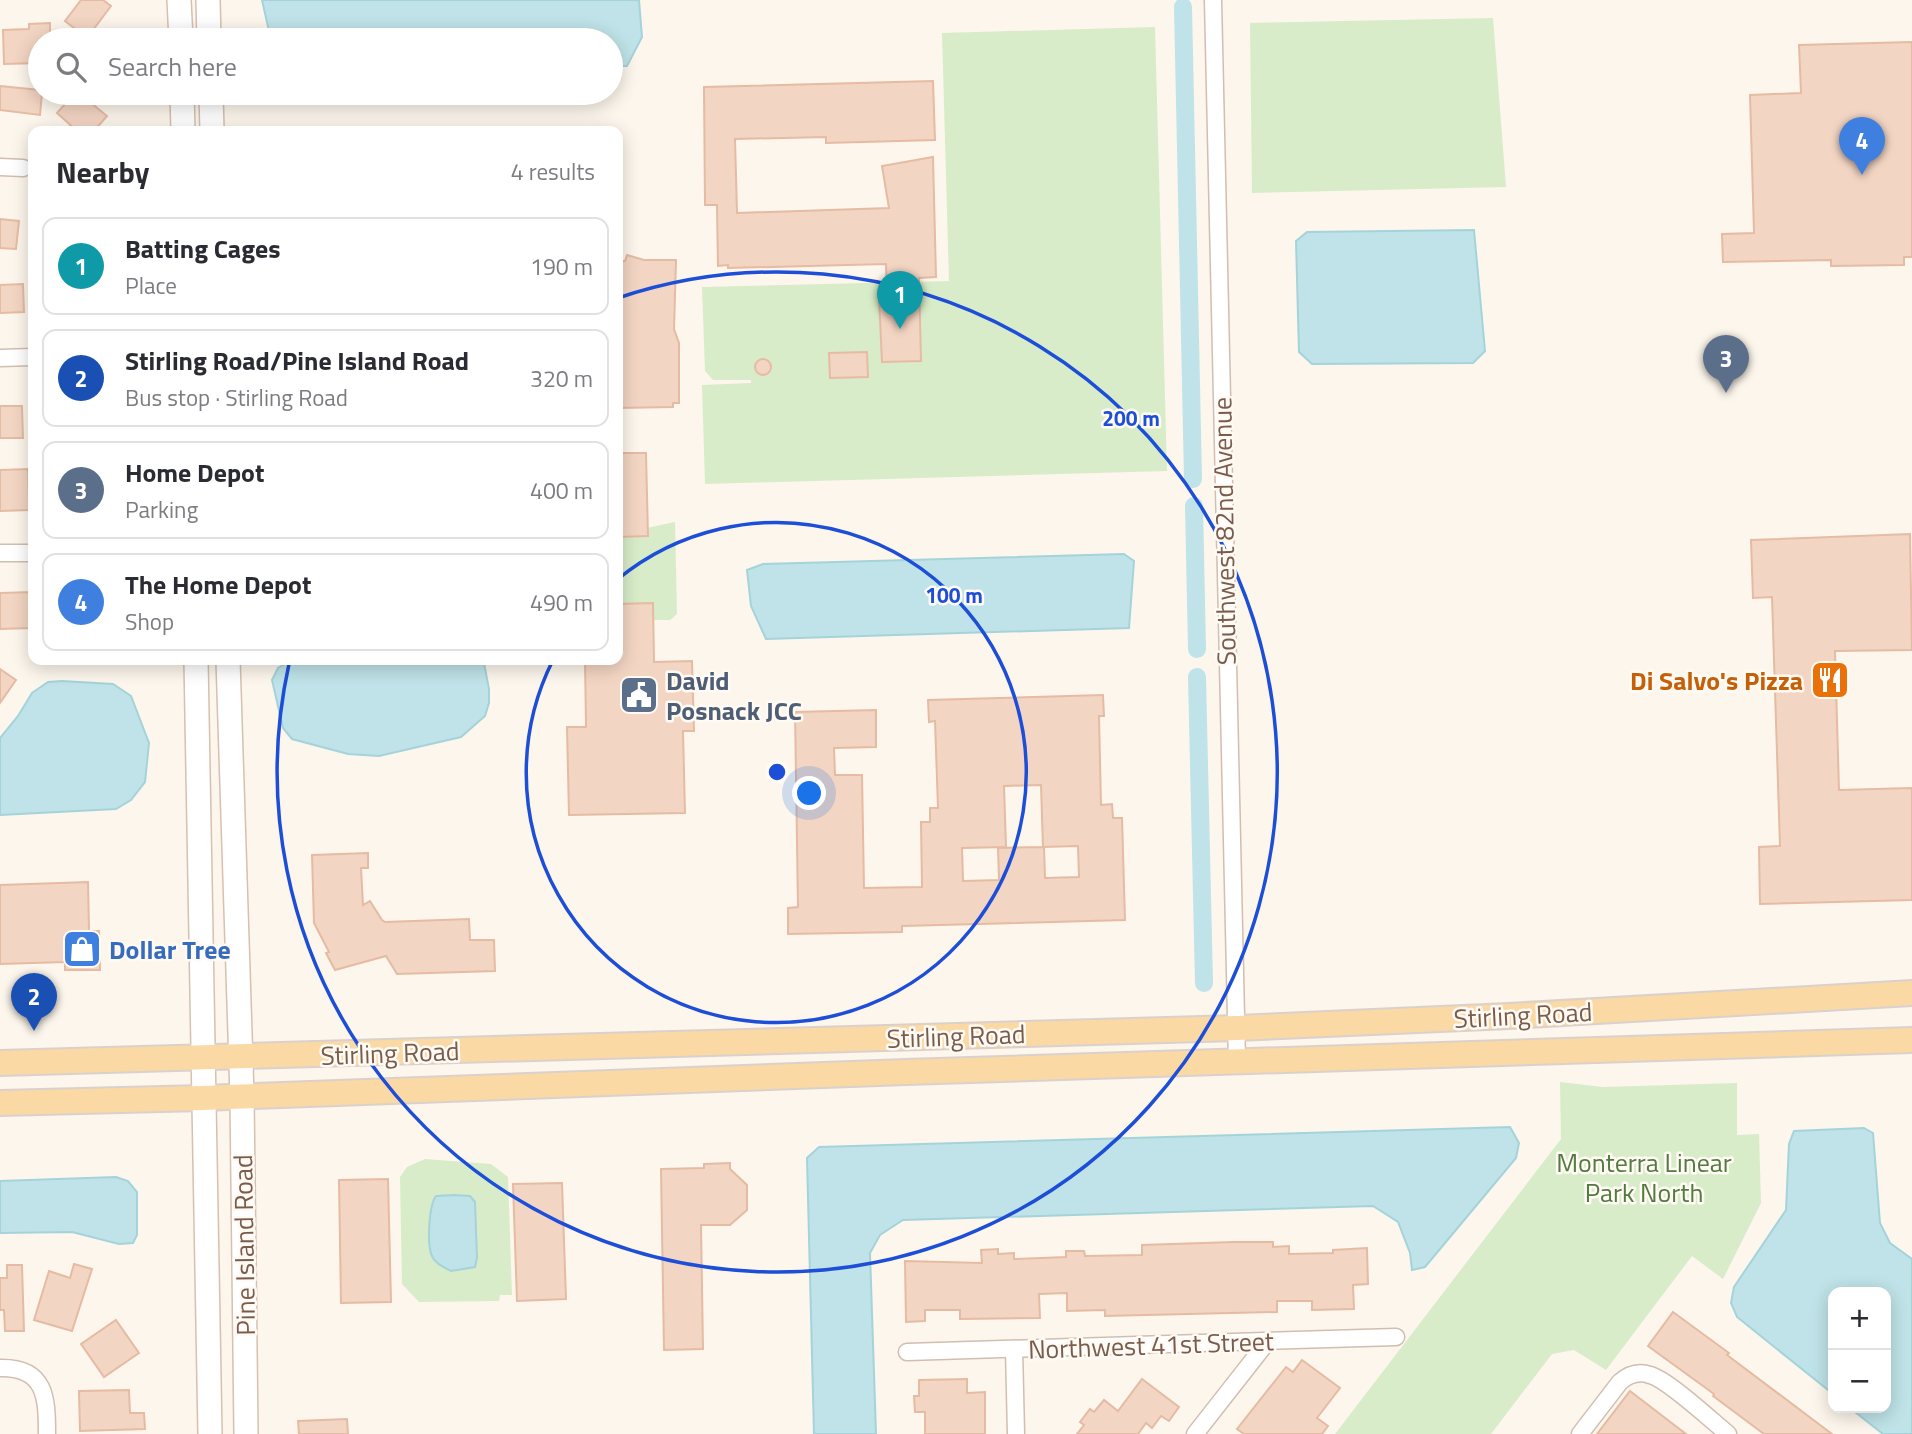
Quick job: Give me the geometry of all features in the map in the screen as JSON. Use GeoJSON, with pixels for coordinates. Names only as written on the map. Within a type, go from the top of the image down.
{"type":"FeatureCollection","features":[{"type":"Feature","properties":{"kind":"main road"},"geometry":{"type":"LineString","coordinates":[[179,0],[180,28]]}},
{"type":"Feature","properties":{"kind":"main road"},"geometry":{"type":"LineString","coordinates":[[208,0],[209,28]]}},
{"type":"Feature","properties":{"kind":"main road"},"geometry":{"type":"LineString","coordinates":[[182,105],[183,126]]}},
{"type":"Feature","properties":{"kind":"main road"},"geometry":{"type":"LineString","coordinates":[[211,105],[212,126]]}},
{"type":"Feature","properties":{"kind":"main road","name":"Pine Island Road"},"geometry":{"type":"LineString","coordinates":[[196,665],[210,1434]]}},
{"type":"Feature","properties":{"kind":"main road","name":"Pine Island Road"},"geometry":{"type":"LineString","coordinates":[[228,665],[242,1096],[246,1434]]}},
{"type":"Feature","properties":{"kind":"main road","name":"Stirling Road"},"geometry":{"type":"LineString","coordinates":[[0,1063],[1237,1028],[1510,1016],[1912,993]]}},
{"type":"Feature","properties":{"kind":"main road","name":"Stirling Road"},"geometry":{"type":"LineString","coordinates":[[0,1102],[203,1098],[758,1077],[1912,1040]]}},
{"type":"Feature","properties":{"kind":"main road"},"geometry":{"type":"LineString","coordinates":[[756,1042],[758,1077]]}},
{"type":"Feature","properties":{"kind":"street","name":"Southwest 82nd Avenue"},"geometry":{"type":"LineString","coordinates":[[1213,0],[1237,1061]]}},
{"type":"Feature","properties":{"kind":"street"},"geometry":{"type":"LineString","coordinates":[[0,167],[23,168]]}},
{"type":"Feature","properties":{"kind":"street"},"geometry":{"type":"LineString","coordinates":[[0,358],[28,357]]}},
{"type":"Feature","properties":{"kind":"street"},"geometry":{"type":"LineString","coordinates":[[0,553],[28,553]]}},
{"type":"Feature","properties":{"kind":"street","name":"Northwest 41st Street"},"geometry":{"type":"LineString","coordinates":[[907,1352],[1396,1338]]}},
{"type":"Feature","properties":{"kind":"street"},"geometry":{"type":"LineString","coordinates":[[1195,1434],[1268,1341]]}},
{"type":"Feature","properties":{"kind":"street"},"geometry":{"type":"LineString","coordinates":[[1014,1349],[1016,1434]]}},
{"type":"Feature","properties":{"kind":"street"},"geometry":{"type":"LineString","coordinates":[[0,1368],[40,1372],[45,1392],[47,1434]]}},
{"type":"Feature","properties":{"kind":"street"},"geometry":{"type":"LineString","coordinates":[[1580,1434],[1620,1381],[1637,1373],[1657,1377],[1728,1434]]}},
{"type":"Feature","properties":{"kind":"green space"},"geometry":{"type":"Polygon","coordinates":[[[1493,18],[1506,187],[1252,193],[1250,23],[1493,18]]]}},
{"type":"Feature","properties":{"kind":"green space"},"geometry":{"type":"Polygon","coordinates":[[[1155,27],[1167,471],[705,484],[702,385],[751,383],[751,380],[713,380],[705,371],[702,287],[949,281],[942,33],[1155,27]]]}},
{"type":"Feature","properties":{"kind":"green space"},"geometry":{"type":"Polygon","coordinates":[[[675,522],[677,614],[670,620],[653,620],[653,603],[623,604],[623,533],[675,522]]]}},
{"type":"Feature","properties":{"kind":"green space","name":"Monterra Linear Park North"},"geometry":{"type":"Polygon","coordinates":[[[1560,1082],[1603,1087],[1737,1083],[1737,1135],[1759,1134],[1761,1203],[1723,1279],[1692,1256],[1606,1370],[1574,1350],[1552,1354],[1491,1434],[1335,1434],[1561,1139],[1560,1082]]]}},
{"type":"Feature","properties":{"kind":"green space"},"geometry":{"type":"Polygon","coordinates":[[[425,1159],[491,1164],[508,1177],[512,1295],[500,1295],[499,1301],[419,1302],[402,1284],[400,1177],[407,1167],[425,1159]]]}},
{"type":"Feature","properties":{"kind":"water"},"geometry":{"type":"Polygon","coordinates":[[[262,0],[639,0],[642,37],[627,66],[623,66],[623,28],[268,28],[262,0]]]}},
{"type":"Feature","properties":{"kind":"water"},"geometry":{"type":"Polygon","coordinates":[[[1474,230],[1485,351],[1473,363],[1312,364],[1299,352],[1296,241],[1307,232],[1474,230]]]}},
{"type":"Feature","properties":{"kind":"water"},"geometry":{"type":"Polygon","coordinates":[[[1124,554],[1134,561],[1129,628],[766,639],[751,606],[747,570],[763,564],[1124,554]]]}},
{"type":"Feature","properties":{"kind":"water"},"geometry":{"type":"Polygon","coordinates":[[[283,665],[484,665],[489,703],[485,716],[461,737],[379,756],[348,754],[292,739],[283,728],[272,680],[278,668],[283,665]]]}},
{"type":"Feature","properties":{"kind":"water"},"geometry":{"type":"Polygon","coordinates":[[[48,682],[113,684],[131,696],[149,743],[145,782],[131,800],[116,809],[0,815],[0,738],[32,693],[48,682]]]}},
{"type":"Feature","properties":{"kind":"water"},"geometry":{"type":"Polygon","coordinates":[[[1510,1127],[1519,1143],[1516,1158],[1425,1267],[1412,1270],[1410,1253],[1398,1222],[1373,1206],[903,1220],[880,1235],[870,1253],[876,1434],[814,1434],[807,1158],[819,1147],[1510,1127]]]}},
{"type":"Feature","properties":{"kind":"water"},"geometry":{"type":"Polygon","coordinates":[[[1864,1128],[1873,1133],[1880,1223],[1890,1243],[1912,1259],[1912,1434],[1883,1434],[1856,1413],[1891,1413],[1891,1287],[1828,1287],[1828,1390],[1737,1317],[1731,1303],[1734,1287],[1786,1210],[1789,1144],[1794,1131],[1864,1128]]]}},
{"type":"Feature","properties":{"kind":"water"},"geometry":{"type":"Polygon","coordinates":[[[116,1177],[128,1181],[137,1192],[137,1235],[133,1243],[119,1244],[72,1232],[0,1233],[0,1181],[116,1177]]]}},
{"type":"Feature","properties":{"kind":"water"},"geometry":{"type":"Polygon","coordinates":[[[436,1196],[470,1196],[475,1202],[477,1258],[475,1267],[451,1271],[433,1258],[429,1226],[436,1196]]]}},
{"type":"Feature","properties":{"kind":"building"},"geometry":{"type":"Polygon","coordinates":[[[81,0],[103,0],[111,6],[94,28],[74,28],[65,21],[81,0]]]}},
{"type":"Feature","properties":{"kind":"building"},"geometry":{"type":"Polygon","coordinates":[[[50,23],[50,28],[29,28],[29,24],[50,23]]]}},
{"type":"Feature","properties":{"kind":"building"},"geometry":{"type":"Polygon","coordinates":[[[28,29],[28,63],[4,64],[3,30],[28,29]]]}},
{"type":"Feature","properties":{"kind":"building"},"geometry":{"type":"Polygon","coordinates":[[[1912,42],[1912,257],[1904,257],[1904,265],[1831,266],[1831,260],[1723,262],[1722,234],[1754,233],[1750,95],[1801,93],[1799,45],[1912,42]]]}},
{"type":"Feature","properties":{"kind":"building"},"geometry":{"type":"Polygon","coordinates":[[[933,81],[935,140],[826,143],[826,137],[735,139],[737,213],[889,208],[882,166],[933,157],[936,277],[919,278],[921,361],[882,362],[879,298],[887,298],[886,264],[728,268],[728,265],[718,266],[717,205],[705,205],[704,87],[933,81]]]}},
{"type":"Feature","properties":{"kind":"building"},"geometry":{"type":"Polygon","coordinates":[[[0,86],[28,89],[28,105],[41,105],[40,115],[0,110],[0,86]]]}},
{"type":"Feature","properties":{"kind":"building"},"geometry":{"type":"Polygon","coordinates":[[[64,105],[94,105],[107,116],[98,126],[71,126],[57,113],[64,105]]]}},
{"type":"Feature","properties":{"kind":"building"},"geometry":{"type":"Polygon","coordinates":[[[0,219],[19,221],[16,249],[0,248],[0,219]]]}},
{"type":"Feature","properties":{"kind":"building"},"geometry":{"type":"Polygon","coordinates":[[[627,255],[644,260],[676,260],[674,329],[679,343],[679,403],[673,403],[673,407],[623,408],[627,255]]]}},
{"type":"Feature","properties":{"kind":"building"},"geometry":{"type":"Polygon","coordinates":[[[23,284],[24,312],[0,313],[0,285],[23,284]]]}},
{"type":"Feature","properties":{"kind":"building"},"geometry":{"type":"Polygon","coordinates":[[[867,352],[868,377],[830,378],[829,353],[867,352]]]}},
{"type":"Feature","properties":{"kind":"building"},"geometry":{"type":"Polygon","coordinates":[[[763,359],[771,367],[763,375],[755,367],[763,359]]]}},
{"type":"Feature","properties":{"kind":"building"},"geometry":{"type":"Polygon","coordinates":[[[0,406],[22,406],[23,438],[0,438],[0,406]]]}},
{"type":"Feature","properties":{"kind":"building"},"geometry":{"type":"Polygon","coordinates":[[[623,453],[646,453],[648,536],[623,537],[623,453]]]}},
{"type":"Feature","properties":{"kind":"building"},"geometry":{"type":"Polygon","coordinates":[[[28,469],[28,510],[0,511],[0,470],[28,469]]]}},
{"type":"Feature","properties":{"kind":"building"},"geometry":{"type":"Polygon","coordinates":[[[1910,534],[1912,650],[1835,651],[1839,790],[1912,788],[1912,900],[1760,904],[1759,847],[1780,846],[1772,597],[1753,598],[1751,540],[1910,534]]]}},
{"type":"Feature","properties":{"kind":"building"},"geometry":{"type":"Polygon","coordinates":[[[28,592],[28,628],[0,629],[0,593],[28,592]]]}},
{"type":"Feature","properties":{"kind":"building","name":"David Posnack JCC"},"geometry":{"type":"Polygon","coordinates":[[[653,603],[654,662],[692,661],[694,731],[683,731],[685,813],[569,815],[567,727],[586,727],[585,665],[623,665],[623,604],[653,603]]]}},
{"type":"Feature","properties":{"kind":"building"},"geometry":{"type":"Polygon","coordinates":[[[0,669],[16,680],[0,703],[0,669]]]}},
{"type":"Feature","properties":{"kind":"building"},"geometry":{"type":"Polygon","coordinates":[[[1103,695],[1104,716],[1099,716],[1101,805],[1112,804],[1113,818],[1122,818],[1125,920],[902,926],[902,932],[788,934],[788,908],[798,907],[795,712],[876,710],[876,747],[834,748],[835,775],[862,775],[864,888],[922,887],[921,822],[930,822],[930,808],[938,808],[935,721],[929,722],[928,700],[1103,695]],[[1041,785],[1004,786],[1006,847],[962,848],[963,881],[999,880],[998,848],[1044,847],[1045,878],[1079,877],[1078,846],[1043,847],[1041,785]]]}},
{"type":"Feature","properties":{"kind":"building"},"geometry":{"type":"Polygon","coordinates":[[[368,853],[368,868],[361,868],[363,905],[370,901],[385,922],[469,919],[470,940],[494,940],[495,971],[397,974],[386,956],[335,970],[314,923],[312,855],[368,853]]]}},
{"type":"Feature","properties":{"kind":"building"},"geometry":{"type":"Polygon","coordinates":[[[88,882],[89,931],[99,931],[100,970],[65,970],[65,962],[0,964],[0,885],[88,882]]]}},
{"type":"Feature","properties":{"kind":"building"},"geometry":{"type":"Polygon","coordinates":[[[730,1163],[730,1169],[747,1185],[747,1210],[730,1225],[701,1225],[703,1349],[664,1350],[661,1169],[704,1168],[704,1164],[730,1163]]]}},
{"type":"Feature","properties":{"kind":"building"},"geometry":{"type":"Polygon","coordinates":[[[388,1179],[391,1302],[341,1303],[339,1180],[388,1179]]]}},
{"type":"Feature","properties":{"kind":"building"},"geometry":{"type":"Polygon","coordinates":[[[562,1183],[566,1299],[517,1301],[513,1184],[562,1183]]]}},
{"type":"Feature","properties":{"kind":"building"},"geometry":{"type":"Polygon","coordinates":[[[1273,1242],[1273,1247],[1289,1246],[1289,1254],[1333,1253],[1333,1250],[1367,1248],[1368,1284],[1353,1285],[1354,1309],[1312,1310],[1312,1301],[1277,1301],[1277,1312],[1105,1316],[1105,1310],[1067,1311],[1067,1293],[1039,1294],[1040,1318],[960,1319],[960,1310],[925,1310],[925,1321],[906,1322],[905,1261],[982,1263],[981,1250],[998,1249],[998,1254],[1014,1253],[1014,1259],[1066,1257],[1066,1251],[1084,1251],[1085,1256],[1142,1255],[1142,1245],[1273,1242]]]}},
{"type":"Feature","properties":{"kind":"building"},"geometry":{"type":"Polygon","coordinates":[[[74,1264],[92,1269],[72,1331],[34,1320],[49,1271],[70,1278],[74,1264]]]}},
{"type":"Feature","properties":{"kind":"building"},"geometry":{"type":"Polygon","coordinates":[[[7,1265],[22,1265],[24,1331],[5,1331],[4,1310],[0,1310],[0,1278],[7,1278],[7,1265]]]}},
{"type":"Feature","properties":{"kind":"building"},"geometry":{"type":"Polygon","coordinates":[[[1673,1312],[1832,1434],[1764,1434],[1713,1396],[1714,1394],[1648,1346],[1673,1312]]]}},
{"type":"Feature","properties":{"kind":"building"},"geometry":{"type":"Polygon","coordinates":[[[116,1320],[139,1353],[104,1377],[81,1344],[116,1320]]]}},
{"type":"Feature","properties":{"kind":"building"},"geometry":{"type":"Polygon","coordinates":[[[1302,1360],[1340,1388],[1317,1418],[1328,1426],[1322,1434],[1244,1434],[1237,1429],[1286,1367],[1293,1372],[1302,1360]]]}},
{"type":"Feature","properties":{"kind":"building"},"geometry":{"type":"Polygon","coordinates":[[[967,1379],[967,1393],[985,1392],[985,1434],[925,1434],[925,1412],[915,1412],[914,1396],[919,1396],[919,1380],[967,1379]]]}},
{"type":"Feature","properties":{"kind":"building"},"geometry":{"type":"Polygon","coordinates":[[[1142,1379],[1179,1407],[1169,1421],[1161,1416],[1152,1428],[1146,1423],[1138,1434],[1077,1434],[1084,1425],[1080,1422],[1090,1409],[1094,1412],[1104,1400],[1118,1411],[1142,1379]]]}},
{"type":"Feature","properties":{"kind":"building"},"geometry":{"type":"Polygon","coordinates":[[[129,1390],[130,1413],[144,1413],[145,1429],[80,1431],[79,1391],[129,1390]]]}},
{"type":"Feature","properties":{"kind":"building"},"geometry":{"type":"Polygon","coordinates":[[[1630,1391],[1686,1434],[1597,1434],[1630,1391]]]}},
{"type":"Feature","properties":{"kind":"building"},"geometry":{"type":"Polygon","coordinates":[[[347,1419],[348,1434],[299,1434],[298,1421],[347,1419]]]}},
{"type":"Feature","properties":{"kind":"waterway"},"geometry":{"type":"LineString","coordinates":[[1183,7],[1193,479]]}},
{"type":"Feature","properties":{"kind":"waterway"},"geometry":{"type":"LineString","coordinates":[[1194,506],[1197,649]]}},
{"type":"Feature","properties":{"kind":"waterway"},"geometry":{"type":"LineString","coordinates":[[1197,677],[1204,983]]}},
{"type":"Feature","properties":{"kind":"place","name":"The Home Depot"},"geometry":{"type":"Point","coordinates":[1862,175]}},
{"type":"Feature","properties":{"kind":"place","name":"Batting Cages"},"geometry":{"type":"Point","coordinates":[900,329]}},
{"type":"Feature","properties":{"kind":"place","name":"Home Depot"},"geometry":{"type":"Point","coordinates":[1726,393]}},
{"type":"Feature","properties":{"kind":"place","name":"Di Salvo's Pizza"},"geometry":{"type":"Point","coordinates":[1830,680]}},
{"type":"Feature","properties":{"kind":"place","name":"David Posnack JCC"},"geometry":{"type":"Point","coordinates":[639,695]}},
{"type":"Feature","properties":{"kind":"place","name":"Dollar Tree"},"geometry":{"type":"Point","coordinates":[82,949]}},
{"type":"Feature","properties":{"kind":"place","name":"Stirling Road/Pine Island Road"},"geometry":{"type":"Point","coordinates":[34,1031]}}]}
